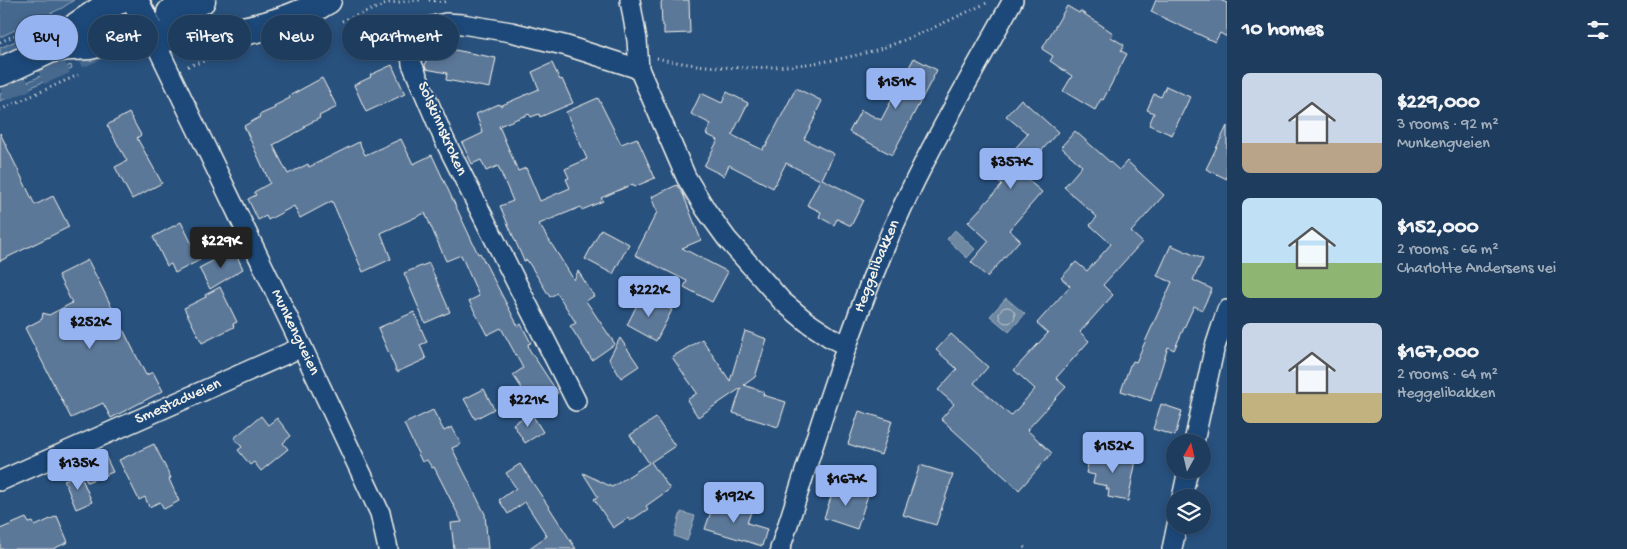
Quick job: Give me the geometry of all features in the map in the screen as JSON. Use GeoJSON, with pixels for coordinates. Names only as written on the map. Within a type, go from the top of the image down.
{"type":"FeatureCollection","features":[{"type":"Feature","properties":{"kind":"main road"},"geometry":{"type":"LineString","coordinates":[[171,13],[201,0]]}},
{"type":"Feature","properties":{"kind":"main road"},"geometry":{"type":"LineString","coordinates":[[158,36],[193,37],[255,28],[304,13],[327,0]]}},
{"type":"Feature","properties":{"kind":"main road"},"geometry":{"type":"LineString","coordinates":[[78,26],[130,3]]}},
{"type":"Feature","properties":{"kind":"main road"},"geometry":{"type":"LineString","coordinates":[[0,72],[16,60]]}},
{"type":"Feature","properties":{"kind":"street"},"geometry":{"type":"LineString","coordinates":[[630,0],[637,40],[638,61],[686,177],[706,210],[727,240],[782,301],[807,322],[847,346]]}},
{"type":"Feature","properties":{"kind":"street","name":"Heggelibakken"},"geometry":{"type":"LineString","coordinates":[[780,549],[847,346],[881,256],[905,201],[932,148],[1013,0]]}},
{"type":"Feature","properties":{"kind":"street","name":"Munkengveien"},"geometry":{"type":"LineString","coordinates":[[130,3],[138,15]]}},
{"type":"Feature","properties":{"kind":"street","name":"Solskinnskroken"},"geometry":{"type":"LineString","coordinates":[[576,401],[444,139],[412,64],[411,40],[424,28],[446,23],[462,24],[511,32],[638,61]]}},
{"type":"Feature","properties":{"kind":"street","name":"Munkengveien"},"geometry":{"type":"LineString","coordinates":[[158,48],[380,513],[388,549]]}},
{"type":"Feature","properties":{"kind":"street"},"geometry":{"type":"LineString","coordinates":[[1196,434],[1214,350],[1227,310]]}},
{"type":"Feature","properties":{"kind":"street","name":"Smestadveien"},"geometry":{"type":"LineString","coordinates":[[0,481],[302,347]]}},
{"type":"Feature","properties":{"kind":"street"},"geometry":{"type":"LineString","coordinates":[[1172,549],[1175,534]]}},
{"type":"Feature","properties":{"kind":"path"},"geometry":{"type":"LineString","coordinates":[[429,0],[453,3]]}},
{"type":"Feature","properties":{"kind":"path"},"geometry":{"type":"LineString","coordinates":[[638,61],[665,60],[755,68],[812,62],[858,54],[888,46],[992,0]]}},
{"type":"Feature","properties":{"kind":"path"},"geometry":{"type":"LineString","coordinates":[[0,42],[15,40]]}},
{"type":"Feature","properties":{"kind":"path"},"geometry":{"type":"LineString","coordinates":[[0,110],[78,75]]}},
{"type":"Feature","properties":{"kind":"path"},"geometry":{"type":"LineString","coordinates":[[1024,546],[1028,549]]}},
{"type":"Feature","properties":{"kind":"shaded area"},"geometry":{"type":"Polygon","coordinates":[[[0,0],[74,0],[47,15],[15,15],[15,30],[0,37],[0,0]]]}},
{"type":"Feature","properties":{"kind":"shaded area"},"geometry":{"type":"Polygon","coordinates":[[[261,36],[261,42],[251,45],[251,38],[261,36]]]}},
{"type":"Feature","properties":{"kind":"shaded area"},"geometry":{"type":"Polygon","coordinates":[[[15,41],[15,51],[0,58],[0,48],[15,41]]]}},
{"type":"Feature","properties":{"kind":"shaded area"},"geometry":{"type":"Polygon","coordinates":[[[71,65],[72,69],[0,101],[0,94],[52,71],[71,65]]]}},
{"type":"Feature","properties":{"kind":"water"},"geometry":{"type":"Polygon","coordinates":[[[955,230],[975,249],[967,258],[947,239],[955,230]]]}},
{"type":"Feature","properties":{"kind":"water"},"geometry":{"type":"Polygon","coordinates":[[[1006,298],[1025,314],[1009,332],[990,316],[1006,298]]]}},
{"type":"Feature","properties":{"kind":"water"},"geometry":{"type":"Polygon","coordinates":[[[681,512],[695,516],[687,541],[674,536],[681,512]]]}},
{"type":"Feature","properties":{"kind":"building"},"geometry":{"type":"Polygon","coordinates":[[[663,0],[689,0],[690,33],[664,34],[661,2],[663,0]]]}},
{"type":"Feature","properties":{"kind":"building"},"geometry":{"type":"Polygon","coordinates":[[[1156,0],[1220,0],[1227,3],[1227,37],[1220,33],[1215,42],[1151,12],[1156,0]]]}},
{"type":"Feature","properties":{"kind":"building"},"geometry":{"type":"Polygon","coordinates":[[[1067,6],[1079,13],[1080,11],[1113,33],[1111,37],[1124,45],[1121,51],[1127,54],[1103,100],[1101,99],[1095,110],[1063,91],[1072,76],[1050,61],[1053,56],[1042,49],[1067,6]]]}},
{"type":"Feature","properties":{"kind":"building"},"geometry":{"type":"Polygon","coordinates":[[[459,51],[496,58],[490,88],[446,80],[447,73],[426,69],[426,60],[459,60],[459,51]]]}},
{"type":"Feature","properties":{"kind":"building"},"geometry":{"type":"Polygon","coordinates":[[[914,58],[937,70],[892,155],[849,132],[861,110],[881,120],[914,58]]]}},
{"type":"Feature","properties":{"kind":"building"},"geometry":{"type":"Polygon","coordinates":[[[552,63],[573,103],[540,117],[539,114],[531,117],[529,114],[499,126],[518,171],[526,168],[540,201],[570,188],[566,179],[569,178],[565,169],[587,159],[566,112],[598,98],[621,144],[637,138],[655,178],[634,187],[633,184],[601,198],[603,201],[582,210],[581,207],[539,224],[574,280],[578,271],[594,296],[586,301],[615,344],[592,360],[570,326],[576,323],[557,293],[550,297],[527,260],[524,261],[500,206],[513,201],[498,166],[486,171],[481,160],[472,164],[462,143],[483,133],[476,114],[539,89],[532,72],[552,63]]]}},
{"type":"Feature","properties":{"kind":"building"},"geometry":{"type":"Polygon","coordinates":[[[392,65],[405,94],[366,112],[354,85],[392,65]]]}},
{"type":"Feature","properties":{"kind":"building"},"geometry":{"type":"Polygon","coordinates":[[[322,78],[337,107],[319,116],[320,118],[304,126],[305,128],[273,145],[288,174],[308,164],[309,167],[359,142],[365,155],[401,139],[413,164],[432,155],[478,254],[480,253],[518,326],[521,324],[531,343],[528,344],[529,349],[558,393],[535,408],[513,375],[523,368],[501,328],[487,335],[469,301],[479,296],[461,255],[446,261],[425,213],[381,233],[391,259],[363,272],[332,201],[300,218],[294,206],[268,220],[266,216],[258,220],[248,199],[256,195],[254,192],[270,183],[244,126],[260,117],[259,115],[275,108],[274,106],[290,98],[289,96],[322,78]]]}},
{"type":"Feature","properties":{"kind":"building"},"geometry":{"type":"Polygon","coordinates":[[[1166,86],[1190,97],[1172,135],[1149,125],[1154,113],[1147,110],[1154,94],[1161,97],[1166,86]]]}},
{"type":"Feature","properties":{"kind":"building"},"geometry":{"type":"Polygon","coordinates":[[[796,88],[822,101],[804,139],[834,154],[822,179],[864,200],[851,226],[837,219],[834,225],[819,217],[821,212],[807,205],[820,180],[786,163],[773,188],[729,165],[724,176],[704,166],[718,140],[706,134],[711,124],[691,114],[701,93],[722,103],[727,92],[748,103],[732,135],[763,150],[796,88]]]}},
{"type":"Feature","properties":{"kind":"building"},"geometry":{"type":"Polygon","coordinates":[[[1021,99],[1058,132],[1021,174],[1042,192],[1009,230],[1020,240],[987,277],[971,262],[989,241],[968,222],[1002,185],[991,175],[1028,134],[1006,116],[1021,99]]]}},
{"type":"Feature","properties":{"kind":"building"},"geometry":{"type":"Polygon","coordinates":[[[129,113],[141,135],[137,138],[162,183],[132,199],[115,167],[127,161],[107,125],[129,113]]]}},
{"type":"Feature","properties":{"kind":"building"},"geometry":{"type":"Polygon","coordinates":[[[1227,126],[1227,179],[1206,169],[1227,126]]]}},
{"type":"Feature","properties":{"kind":"building"},"geometry":{"type":"Polygon","coordinates":[[[1075,131],[1119,170],[1127,161],[1164,195],[1131,232],[1142,242],[1103,285],[1113,295],[1080,332],[1089,341],[1056,378],[1066,387],[1027,430],[1052,453],[1019,490],[941,419],[954,404],[938,390],[957,369],[936,350],[951,334],[988,367],[974,383],[1011,416],[1035,389],[1014,370],[1048,333],[1037,323],[1070,286],[1061,278],[1076,262],[1087,271],[1111,244],[1090,225],[1097,217],[1064,187],[1082,166],[1061,147],[1075,131]]]}},
{"type":"Feature","properties":{"kind":"building"},"geometry":{"type":"Polygon","coordinates":[[[0,133],[35,205],[53,196],[69,227],[0,261],[0,133]]]}},
{"type":"Feature","properties":{"kind":"building"},"geometry":{"type":"Polygon","coordinates":[[[677,185],[683,194],[701,240],[682,248],[728,272],[712,302],[684,287],[687,281],[635,255],[657,212],[651,197],[677,185]]]}},
{"type":"Feature","properties":{"kind":"building"},"geometry":{"type":"Polygon","coordinates":[[[181,222],[200,260],[175,273],[171,264],[167,266],[153,237],[181,222]]]}},
{"type":"Feature","properties":{"kind":"building"},"geometry":{"type":"Polygon","coordinates":[[[601,229],[629,244],[613,274],[585,259],[601,229]]]}},
{"type":"Feature","properties":{"kind":"building"},"geometry":{"type":"Polygon","coordinates":[[[1171,245],[1203,259],[1193,280],[1212,289],[1202,310],[1194,306],[1174,350],[1168,347],[1151,401],[1121,391],[1130,365],[1133,361],[1136,362],[1172,282],[1157,276],[1171,245]]]}},
{"type":"Feature","properties":{"kind":"building"},"geometry":{"type":"Polygon","coordinates":[[[234,250],[243,269],[210,289],[199,268],[234,250]]]}},
{"type":"Feature","properties":{"kind":"building"},"geometry":{"type":"Polygon","coordinates":[[[88,260],[146,375],[153,372],[163,391],[111,418],[103,403],[71,418],[25,328],[42,319],[43,313],[49,315],[72,303],[58,275],[88,260]]]}},
{"type":"Feature","properties":{"kind":"building"},"geometry":{"type":"Polygon","coordinates":[[[429,263],[450,312],[425,323],[404,273],[429,263]]]}},
{"type":"Feature","properties":{"kind":"building"},"geometry":{"type":"Polygon","coordinates":[[[220,287],[237,322],[233,324],[234,327],[202,343],[184,308],[206,297],[205,295],[220,287]]]}},
{"type":"Feature","properties":{"kind":"building"},"geometry":{"type":"Polygon","coordinates":[[[644,295],[672,310],[656,341],[627,325],[640,299],[644,295]]]}},
{"type":"Feature","properties":{"kind":"building"},"geometry":{"type":"Polygon","coordinates":[[[414,312],[427,342],[420,345],[426,359],[397,372],[378,328],[414,312]]]}},
{"type":"Feature","properties":{"kind":"building"},"geometry":{"type":"Polygon","coordinates":[[[745,331],[767,339],[755,377],[744,385],[764,392],[763,395],[786,402],[778,427],[733,413],[741,388],[698,417],[687,400],[697,393],[672,357],[702,339],[730,381],[745,331]]]}},
{"type":"Feature","properties":{"kind":"building"},"geometry":{"type":"Polygon","coordinates":[[[620,338],[639,366],[621,378],[609,359],[620,338]]]}},
{"type":"Feature","properties":{"kind":"building"},"geometry":{"type":"Polygon","coordinates":[[[484,389],[494,409],[475,419],[464,399],[484,389]]]}},
{"type":"Feature","properties":{"kind":"building"},"geometry":{"type":"Polygon","coordinates":[[[1161,404],[1182,411],[1176,434],[1153,429],[1161,404]]]}},
{"type":"Feature","properties":{"kind":"building"},"geometry":{"type":"Polygon","coordinates":[[[433,410],[444,431],[452,427],[461,444],[452,448],[485,514],[488,549],[454,549],[451,523],[462,522],[434,467],[432,468],[427,460],[422,462],[404,424],[433,410]]]}},
{"type":"Feature","properties":{"kind":"building"},"geometry":{"type":"Polygon","coordinates":[[[859,411],[892,421],[881,455],[848,444],[859,411]]]}},
{"type":"Feature","properties":{"kind":"building"},"geometry":{"type":"Polygon","coordinates":[[[531,413],[543,432],[525,443],[513,424],[531,413]]]}},
{"type":"Feature","properties":{"kind":"building"},"geometry":{"type":"Polygon","coordinates":[[[261,416],[268,425],[277,418],[291,436],[283,443],[288,449],[261,471],[254,462],[250,465],[238,450],[242,447],[234,438],[261,416]]]}},
{"type":"Feature","properties":{"kind":"building"},"geometry":{"type":"Polygon","coordinates":[[[656,418],[675,446],[651,462],[670,489],[646,506],[648,509],[630,521],[628,518],[613,528],[594,499],[598,497],[583,473],[612,487],[649,463],[630,435],[656,418]]]}},
{"type":"Feature","properties":{"kind":"building"},"geometry":{"type":"Polygon","coordinates":[[[154,444],[171,478],[169,479],[179,501],[164,509],[160,502],[149,507],[145,497],[139,500],[119,460],[154,444]]]}},
{"type":"Feature","properties":{"kind":"building"},"geometry":{"type":"Polygon","coordinates":[[[1100,452],[1136,460],[1128,501],[1108,497],[1109,489],[1106,489],[1107,486],[1093,483],[1095,475],[1086,473],[1090,455],[1099,457],[1100,452]]]}},
{"type":"Feature","properties":{"kind":"building"},"geometry":{"type":"Polygon","coordinates":[[[104,453],[113,472],[87,482],[79,464],[104,453]]]}},
{"type":"Feature","properties":{"kind":"building"},"geometry":{"type":"Polygon","coordinates":[[[520,464],[576,549],[528,549],[547,536],[525,502],[508,514],[499,500],[516,488],[506,473],[520,464]]]}},
{"type":"Feature","properties":{"kind":"building"},"geometry":{"type":"Polygon","coordinates":[[[920,465],[953,475],[936,525],[903,515],[920,465]]]}},
{"type":"Feature","properties":{"kind":"building"},"geometry":{"type":"Polygon","coordinates":[[[80,474],[92,502],[76,509],[64,480],[80,474]]]}},
{"type":"Feature","properties":{"kind":"building"},"geometry":{"type":"Polygon","coordinates":[[[835,485],[868,495],[857,529],[824,518],[835,485]]]}},
{"type":"Feature","properties":{"kind":"building"},"geometry":{"type":"Polygon","coordinates":[[[715,500],[751,512],[747,523],[767,529],[762,546],[705,529],[715,500]]]}},
{"type":"Feature","properties":{"kind":"building"},"geometry":{"type":"Polygon","coordinates":[[[57,516],[68,542],[53,549],[0,549],[0,529],[26,518],[29,523],[33,522],[35,526],[57,516]]]}},
{"type":"Feature","properties":{"kind":"tunnel"},"geometry":{"type":"LineString","coordinates":[[0,88],[88,50]]}}]}
